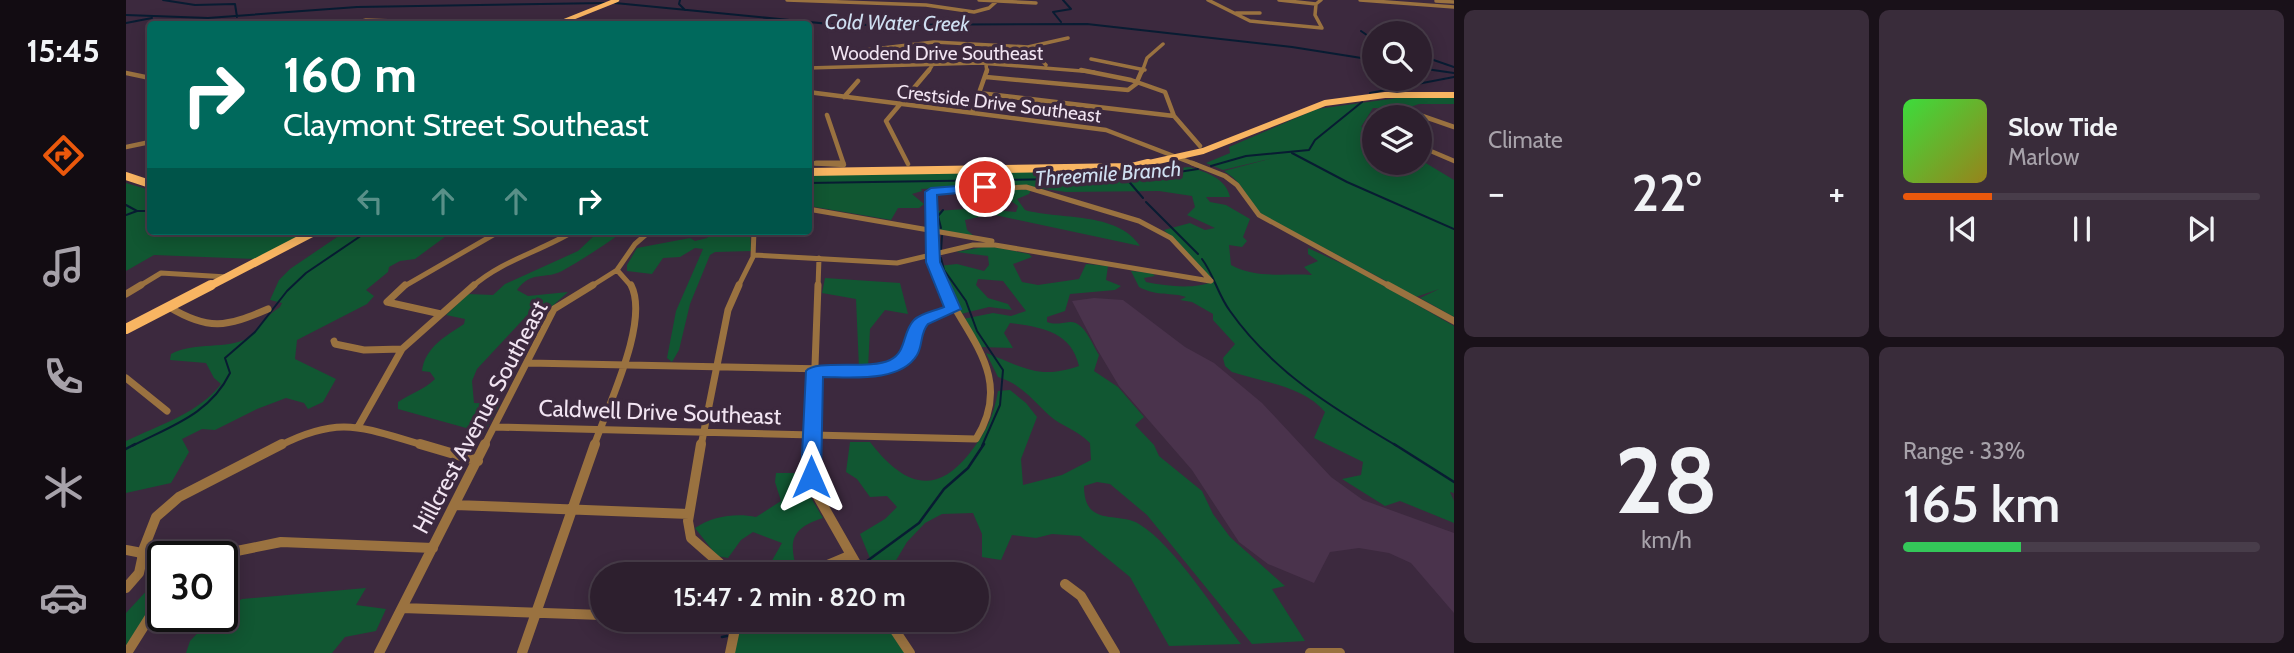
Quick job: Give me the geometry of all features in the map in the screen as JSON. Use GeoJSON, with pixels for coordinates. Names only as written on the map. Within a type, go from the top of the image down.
{"type":"FeatureCollection","features":[{"type":"Feature","properties":{"kind":"main road"},"geometry":{"type":"LineString","coordinates":[[565,21],[615,1]]}},
{"type":"Feature","properties":{"kind":"main road"},"geometry":{"type":"LineString","coordinates":[[812,172],[1100,169],[1181,158],[1325,103],[1385,95],[1454,95]]}},
{"type":"Feature","properties":{"kind":"main road"},"geometry":{"type":"LineString","coordinates":[[126,176],[147,183]]}},
{"type":"Feature","properties":{"kind":"main road"},"geometry":{"type":"LineString","coordinates":[[126,329],[308,235]]}},
{"type":"Feature","properties":{"kind":"street"},"geometry":{"type":"LineString","coordinates":[[787,0],[918,5],[974,12],[986,10],[997,1]]}},
{"type":"Feature","properties":{"kind":"street"},"geometry":{"type":"LineString","coordinates":[[979,0],[1036,3]]}},
{"type":"Feature","properties":{"kind":"street"},"geometry":{"type":"LineString","coordinates":[[1208,0],[1255,22],[1319,28],[1322,27],[1315,15],[1316,4]]}},
{"type":"Feature","properties":{"kind":"street"},"geometry":{"type":"LineString","coordinates":[[1279,0],[1316,4],[1321,0]]}},
{"type":"Feature","properties":{"kind":"street"},"geometry":{"type":"LineString","coordinates":[[1360,0],[1454,7]]}},
{"type":"Feature","properties":{"kind":"street"},"geometry":{"type":"LineString","coordinates":[[1436,1],[1454,2]]}},
{"type":"Feature","properties":{"kind":"street"},"geometry":{"type":"LineString","coordinates":[[1232,13],[1260,13]]}},
{"type":"Feature","properties":{"kind":"street"},"geometry":{"type":"LineString","coordinates":[[359,21],[392,21]]}},
{"type":"Feature","properties":{"kind":"street"},"geometry":{"type":"LineString","coordinates":[[839,53],[926,42],[1028,47],[1068,38]]}},
{"type":"Feature","properties":{"kind":"street"},"geometry":{"type":"LineString","coordinates":[[986,77],[1117,91],[1130,89],[1145,70],[1147,58],[1163,44]]}},
{"type":"Feature","properties":{"kind":"street"},"geometry":{"type":"LineString","coordinates":[[1028,47],[1046,66]]}},
{"type":"Feature","properties":{"kind":"street"},"geometry":{"type":"LineString","coordinates":[[1091,59],[1145,70]]}},
{"type":"Feature","properties":{"kind":"street"},"geometry":{"type":"LineString","coordinates":[[908,164],[886,123],[897,103],[921,83],[933,64]]}},
{"type":"Feature","properties":{"kind":"street","name":"Woodend Drive Southeast"},"geometry":{"type":"LineString","coordinates":[[812,68],[933,64],[1046,66],[1165,92],[1174,116],[1200,146]]}},
{"type":"Feature","properties":{"kind":"street"},"geometry":{"type":"LineString","coordinates":[[972,113],[986,77],[986,65]]}},
{"type":"Feature","properties":{"kind":"street"},"geometry":{"type":"LineString","coordinates":[[126,73],[147,77]]}},
{"type":"Feature","properties":{"kind":"street"},"geometry":{"type":"LineString","coordinates":[[844,97],[858,81]]}},
{"type":"Feature","properties":{"kind":"street","name":"Crestside Drive Southeast"},"geometry":{"type":"LineString","coordinates":[[812,93],[1106,130],[1233,181],[1252,209],[1264,219],[1454,321]]}},
{"type":"Feature","properties":{"kind":"street"},"geometry":{"type":"LineString","coordinates":[[979,93],[1174,116]]}},
{"type":"Feature","properties":{"kind":"street"},"geometry":{"type":"LineString","coordinates":[[812,163],[844,165],[827,115]]}},
{"type":"Feature","properties":{"kind":"street"},"geometry":{"type":"LineString","coordinates":[[1432,119],[1454,127]]}},
{"type":"Feature","properties":{"kind":"street"},"geometry":{"type":"LineString","coordinates":[[126,147],[147,143]]}},
{"type":"Feature","properties":{"kind":"street"},"geometry":{"type":"LineString","coordinates":[[1432,152],[1454,161]]}},
{"type":"Feature","properties":{"kind":"street","name":"Caldwell Drive Southeast"},"geometry":{"type":"LineString","coordinates":[[495,427],[963,442],[976,439],[986,424],[992,403],[992,385],[983,357],[953,309],[936,271],[933,256],[932,191],[1014,186],[1068,198],[1159,230],[1171,238],[1209,279]]}},
{"type":"Feature","properties":{"kind":"street"},"geometry":{"type":"LineString","coordinates":[[812,210],[1209,279]]}},
{"type":"Feature","properties":{"kind":"street"},"geometry":{"type":"LineString","coordinates":[[441,314],[387,302],[428,269],[477,247],[494,235]]}},
{"type":"Feature","properties":{"kind":"street"},"geometry":{"type":"LineString","coordinates":[[358,427],[402,349],[493,271],[543,250],[567,235]]}},
{"type":"Feature","properties":{"kind":"street","name":"Hillcrest Avenue Southeast"},"geometry":{"type":"LineString","coordinates":[[379,653],[555,307],[617,270],[635,244],[645,235]]}},
{"type":"Feature","properties":{"kind":"street"},"geometry":{"type":"LineString","coordinates":[[718,562],[691,538],[689,513],[728,308],[747,275],[754,253],[754,235]]}},
{"type":"Feature","properties":{"kind":"street"},"geometry":{"type":"LineString","coordinates":[[754,253],[882,264],[973,246],[995,245],[1209,279]]}},
{"type":"Feature","properties":{"kind":"street"},"geometry":{"type":"LineString","coordinates":[[819,258],[811,437],[813,488],[855,562]]}},
{"type":"Feature","properties":{"kind":"street"},"geometry":{"type":"LineString","coordinates":[[522,653],[623,366],[636,320],[636,298],[630,280],[617,270]]}},
{"type":"Feature","properties":{"kind":"street"},"geometry":{"type":"LineString","coordinates":[[126,294],[161,273],[228,277]]}},
{"type":"Feature","properties":{"kind":"street"},"geometry":{"type":"LineString","coordinates":[[169,307],[197,325],[208,326],[236,322],[268,309]]}},
{"type":"Feature","properties":{"kind":"street"},"geometry":{"type":"LineString","coordinates":[[528,363],[866,372],[897,364],[909,354],[916,329],[922,321],[953,309]]}},
{"type":"Feature","properties":{"kind":"street"},"geometry":{"type":"LineString","coordinates":[[334,341],[353,349],[402,349]]}},
{"type":"Feature","properties":{"kind":"street"},"geometry":{"type":"LineString","coordinates":[[126,377],[167,411]]}},
{"type":"Feature","properties":{"kind":"street"},"geometry":{"type":"LineString","coordinates":[[126,588],[139,573],[156,517],[179,497],[298,435],[338,426],[358,427],[478,461]]}},
{"type":"Feature","properties":{"kind":"street"},"geometry":{"type":"LineString","coordinates":[[455,505],[689,513]]}},
{"type":"Feature","properties":{"kind":"street"},"geometry":{"type":"LineString","coordinates":[[238,551],[281,542],[433,548]]}},
{"type":"Feature","properties":{"kind":"street"},"geometry":{"type":"LineString","coordinates":[[126,550],[147,558]]}},
{"type":"Feature","properties":{"kind":"street"},"geometry":{"type":"LineString","coordinates":[[834,562],[851,555]]}},
{"type":"Feature","properties":{"kind":"street"},"geometry":{"type":"LineString","coordinates":[[1065,584],[1081,596],[1115,653]]}},
{"type":"Feature","properties":{"kind":"street"},"geometry":{"type":"LineString","coordinates":[[402,608],[590,615]]}},
{"type":"Feature","properties":{"kind":"street"},"geometry":{"type":"LineString","coordinates":[[127,653],[147,621]]}},
{"type":"Feature","properties":{"kind":"street"},"geometry":{"type":"LineString","coordinates":[[730,653],[734,632]]}},
{"type":"Feature","properties":{"kind":"street"},"geometry":{"type":"LineString","coordinates":[[896,632],[910,653]]}},
{"type":"Feature","properties":{"kind":"street"},"geometry":{"type":"LineString","coordinates":[[1310,653],[1340,653]]}},
{"type":"Feature","properties":{"kind":"shaded area"},"geometry":{"type":"Polygon","coordinates":[[[1094,298],[1123,300],[1185,347],[1214,363],[1262,403],[1331,477],[1363,500],[1454,533],[1454,613],[1411,563],[1389,553],[1359,548],[1330,552],[1314,583],[1268,564],[1239,542],[1192,470],[1119,386],[1097,349],[1072,301],[1094,298]]]}},
{"type":"Feature","properties":{"kind":"green space"},"geometry":{"type":"Polygon","coordinates":[[[1397,98],[1454,98],[1454,104],[1362,105],[1361,127],[1362,175],[1432,175],[1432,167],[1454,180],[1454,317],[1420,298],[1439,289],[1416,297],[1264,216],[1238,183],[1224,171],[1277,157],[1223,170],[1206,163],[1230,153],[1229,147],[1317,109],[1397,98]]]}},
{"type":"Feature","properties":{"kind":"green space"},"geometry":{"type":"Polygon","coordinates":[[[1189,167],[1202,171],[1220,180],[1230,197],[1206,197],[1210,202],[1226,205],[1250,219],[1243,237],[1247,241],[1242,247],[1229,245],[1231,265],[1260,274],[1312,275],[1304,267],[1318,261],[1308,254],[1308,248],[1358,271],[1454,326],[1454,493],[1450,492],[1454,501],[1454,523],[1400,501],[1385,506],[1342,479],[1361,475],[1363,462],[1314,438],[1325,412],[1316,403],[1282,386],[1232,372],[1225,366],[1223,358],[1235,344],[1213,320],[1213,314],[1192,302],[1180,300],[1186,297],[1152,292],[1139,287],[1131,271],[1152,273],[1155,276],[1144,278],[1146,282],[1163,285],[1189,286],[1214,281],[1164,230],[1190,223],[1205,230],[1215,228],[1187,215],[1195,207],[1192,196],[1159,191],[1066,192],[1011,184],[921,189],[922,191],[912,194],[924,204],[919,208],[898,208],[891,220],[812,207],[812,174],[1026,172],[1097,175],[1189,167]]]}},
{"type":"Feature","properties":{"kind":"green space"},"geometry":{"type":"Polygon","coordinates":[[[126,183],[147,189],[147,235],[302,235],[255,259],[154,255],[126,271],[126,183]]]}},
{"type":"Feature","properties":{"kind":"green space"},"geometry":{"type":"Polygon","coordinates":[[[988,188],[1031,190],[1029,194],[1017,199],[1025,210],[1102,222],[1130,235],[1140,246],[995,215],[993,210],[1016,212],[1018,206],[1011,201],[992,198],[988,188]]]}},
{"type":"Feature","properties":{"kind":"green space"},"geometry":{"type":"Polygon","coordinates":[[[983,190],[988,215],[965,220],[967,230],[975,237],[938,229],[937,211],[965,209],[967,202],[963,198],[963,192],[983,190]]]}},
{"type":"Feature","properties":{"kind":"green space"},"geometry":{"type":"Polygon","coordinates":[[[340,235],[448,235],[415,259],[400,261],[389,267],[388,272],[366,290],[374,296],[367,304],[297,340],[295,359],[336,379],[323,402],[308,409],[304,403],[286,398],[215,430],[202,429],[182,439],[189,452],[171,483],[126,493],[126,441],[202,403],[221,384],[214,378],[206,363],[170,360],[171,354],[191,348],[231,344],[248,338],[280,307],[282,303],[270,300],[279,280],[290,269],[340,235]]]}},
{"type":"Feature","properties":{"kind":"green space"},"geometry":{"type":"Polygon","coordinates":[[[595,235],[618,235],[562,271],[528,280],[517,290],[528,296],[568,292],[549,309],[530,312],[477,369],[472,381],[474,403],[500,404],[484,433],[398,409],[398,402],[435,379],[430,372],[422,371],[427,355],[437,343],[464,324],[465,319],[446,315],[468,294],[493,295],[505,284],[578,251],[595,235]]]}},
{"type":"Feature","properties":{"kind":"green space"},"geometry":{"type":"Polygon","coordinates":[[[710,235],[750,235],[751,251],[715,252],[710,255],[690,304],[679,350],[672,362],[667,358],[676,311],[703,249],[695,248],[680,257],[663,258],[652,274],[627,271],[627,265],[637,248],[690,238],[695,241],[710,235]]]}},
{"type":"Feature","properties":{"kind":"green space"},"geometry":{"type":"Polygon","coordinates":[[[989,246],[1029,254],[1032,257],[1013,264],[1022,282],[1038,285],[1079,279],[1086,264],[1108,266],[1106,280],[1121,286],[1115,290],[1070,294],[1065,311],[1047,317],[1047,322],[1070,322],[1083,329],[1099,355],[1094,371],[1118,387],[1144,417],[1135,425],[1154,445],[1159,456],[1202,491],[1213,514],[1230,537],[1285,586],[1272,589],[1305,641],[1252,644],[1147,515],[1110,484],[1097,482],[1084,486],[1090,508],[1104,516],[1131,520],[1152,534],[1180,562],[1241,644],[1169,646],[1130,577],[1080,536],[1052,534],[1036,538],[1012,535],[1001,560],[982,557],[982,534],[973,513],[942,514],[925,523],[907,542],[895,562],[871,562],[860,534],[885,519],[897,507],[887,496],[870,497],[857,479],[846,472],[850,442],[870,442],[893,467],[918,480],[930,481],[943,477],[956,468],[980,439],[991,417],[998,391],[1010,390],[1026,403],[1037,417],[1021,459],[1023,485],[1062,475],[1091,460],[1090,443],[1054,419],[1020,388],[998,377],[986,353],[1042,372],[1079,366],[1075,354],[1062,338],[1053,333],[1010,323],[1004,333],[1013,348],[980,347],[963,319],[993,313],[1011,316],[1026,311],[1003,281],[978,279],[976,285],[988,298],[1008,304],[1012,310],[989,307],[961,314],[939,266],[957,264],[984,271],[989,265],[988,256],[956,252],[989,246]]]}},
{"type":"Feature","properties":{"kind":"green space"},"geometry":{"type":"Polygon","coordinates":[[[825,278],[900,283],[908,314],[885,310],[870,329],[868,368],[859,368],[856,299],[822,293],[825,278]]]}},
{"type":"Feature","properties":{"kind":"green space"},"geometry":{"type":"Polygon","coordinates":[[[776,473],[804,473],[807,491],[823,518],[805,526],[795,536],[793,551],[795,562],[771,562],[782,543],[753,532],[741,540],[728,558],[717,556],[695,528],[725,516],[756,517],[781,501],[775,482],[776,473]]]}},
{"type":"Feature","properties":{"kind":"green space"},"geometry":{"type":"Polygon","coordinates":[[[366,588],[356,605],[386,609],[376,631],[345,637],[332,653],[186,653],[190,641],[199,632],[238,632],[238,601],[366,588]]]}},
{"type":"Feature","properties":{"kind":"green space"},"geometry":{"type":"Polygon","coordinates":[[[147,590],[147,617],[126,649],[126,613],[147,590]]]}},
{"type":"Feature","properties":{"kind":"green space"},"geometry":{"type":"Polygon","coordinates":[[[738,632],[892,632],[906,653],[734,653],[738,632]]]}},
{"type":"Feature","properties":{"kind":"waterway"},"geometry":{"type":"LineString","coordinates":[[163,0],[195,5],[235,4],[237,16]]}},
{"type":"Feature","properties":{"kind":"waterway"},"geometry":{"type":"LineString","coordinates":[[680,0],[679,4],[685,10]]}},
{"type":"Feature","properties":{"kind":"waterway"},"geometry":{"type":"LineString","coordinates":[[1061,22],[1053,12],[1071,9],[1063,0]]}},
{"type":"Feature","properties":{"kind":"waterway","name":"Cold Water Creek"},"geometry":{"type":"LineString","coordinates":[[237,16],[357,7],[606,3]]}},
{"type":"Feature","properties":{"kind":"waterway","name":"Cold Water Creek"},"geometry":{"type":"LineString","coordinates":[[615,3],[685,10]]}},
{"type":"Feature","properties":{"kind":"waterway","name":"Cold Water Creek"},"geometry":{"type":"LineString","coordinates":[[685,10],[799,21]]}},
{"type":"Feature","properties":{"kind":"waterway","name":"Cold Water Creek"},"geometry":{"type":"LineString","coordinates":[[126,15],[208,18],[237,16]]}},
{"type":"Feature","properties":{"kind":"waterway"},"geometry":{"type":"LineString","coordinates":[[126,23],[152,18]]}},
{"type":"Feature","properties":{"kind":"waterway","name":"Cold Water Creek"},"geometry":{"type":"LineString","coordinates":[[812,22],[840,25],[1087,24],[1292,47],[1362,58]]}},
{"type":"Feature","properties":{"kind":"waterway"},"geometry":{"type":"LineString","coordinates":[[1432,59],[1454,67]]}},
{"type":"Feature","properties":{"kind":"waterway","name":"Cold Water Creek"},"geometry":{"type":"LineString","coordinates":[[1432,70],[1454,73]]}},
{"type":"Feature","properties":{"kind":"waterway","name":"Threemile Branch"},"geometry":{"type":"LineString","coordinates":[[1370,93],[1454,77]]}},
{"type":"Feature","properties":{"kind":"waterway","name":"Threemile Branch"},"geometry":{"type":"LineString","coordinates":[[1211,166],[1246,156],[1309,150],[1315,140],[1362,102]]}},
{"type":"Feature","properties":{"kind":"waterway"},"geometry":{"type":"LineString","coordinates":[[1292,153],[1347,182],[1454,229]]}},
{"type":"Feature","properties":{"kind":"waterway","name":"Threemile Branch"},"geometry":{"type":"LineString","coordinates":[[812,183],[1059,179],[1159,175],[1198,169]]}},
{"type":"Feature","properties":{"kind":"waterway"},"geometry":{"type":"LineString","coordinates":[[1125,177],[1143,198]]}},
{"type":"Feature","properties":{"kind":"waterway"},"geometry":{"type":"LineString","coordinates":[[1146,202],[1198,254]]}},
{"type":"Feature","properties":{"kind":"waterway","name":"Threemile Branch"},"geometry":{"type":"LineString","coordinates":[[126,205],[137,211]]}},
{"type":"Feature","properties":{"kind":"waterway"},"geometry":{"type":"LineString","coordinates":[[941,228],[938,216],[943,210]]}},
{"type":"Feature","properties":{"kind":"waterway"},"geometry":{"type":"LineString","coordinates":[[126,215],[137,211]]}},
{"type":"Feature","properties":{"kind":"waterway","name":"Threemile Branch"},"geometry":{"type":"LineString","coordinates":[[137,211],[147,211]]}},
{"type":"Feature","properties":{"kind":"waterway"},"geometry":{"type":"LineString","coordinates":[[132,446],[175,425],[212,399],[230,373],[225,358],[255,332],[287,291],[306,273],[362,235]]}},
{"type":"Feature","properties":{"kind":"waterway"},"geometry":{"type":"LineString","coordinates":[[941,250],[942,236]]}},
{"type":"Feature","properties":{"kind":"waterway"},"geometry":{"type":"LineString","coordinates":[[941,258],[944,270],[966,301],[977,331],[1003,370],[1000,405],[982,446]]}},
{"type":"Feature","properties":{"kind":"waterway"},"geometry":{"type":"LineString","coordinates":[[1202,259],[1230,311],[1265,353],[1306,388],[1397,446]]}},
{"type":"Feature","properties":{"kind":"waterway"},"geometry":{"type":"LineString","coordinates":[[126,449],[135,444]]}},
{"type":"Feature","properties":{"kind":"waterway"},"geometry":{"type":"LineString","coordinates":[[866,562],[919,523],[944,489],[968,468],[984,444]]}},
{"type":"Feature","properties":{"kind":"waterway"},"geometry":{"type":"LineString","coordinates":[[1394,444],[1454,482]]}},
{"type":"Feature","properties":{"kind":"waterway"},"geometry":{"type":"LineString","coordinates":[[722,637],[727,636]]}},
{"type":"Feature","properties":{"kind":"route"},"geometry":{"type":"LineString","coordinates":[[811,477],[814,371],[866,372],[886,369],[906,358],[912,348],[917,326],[922,321],[953,309],[933,262],[931,192],[985,187]]}}]}
